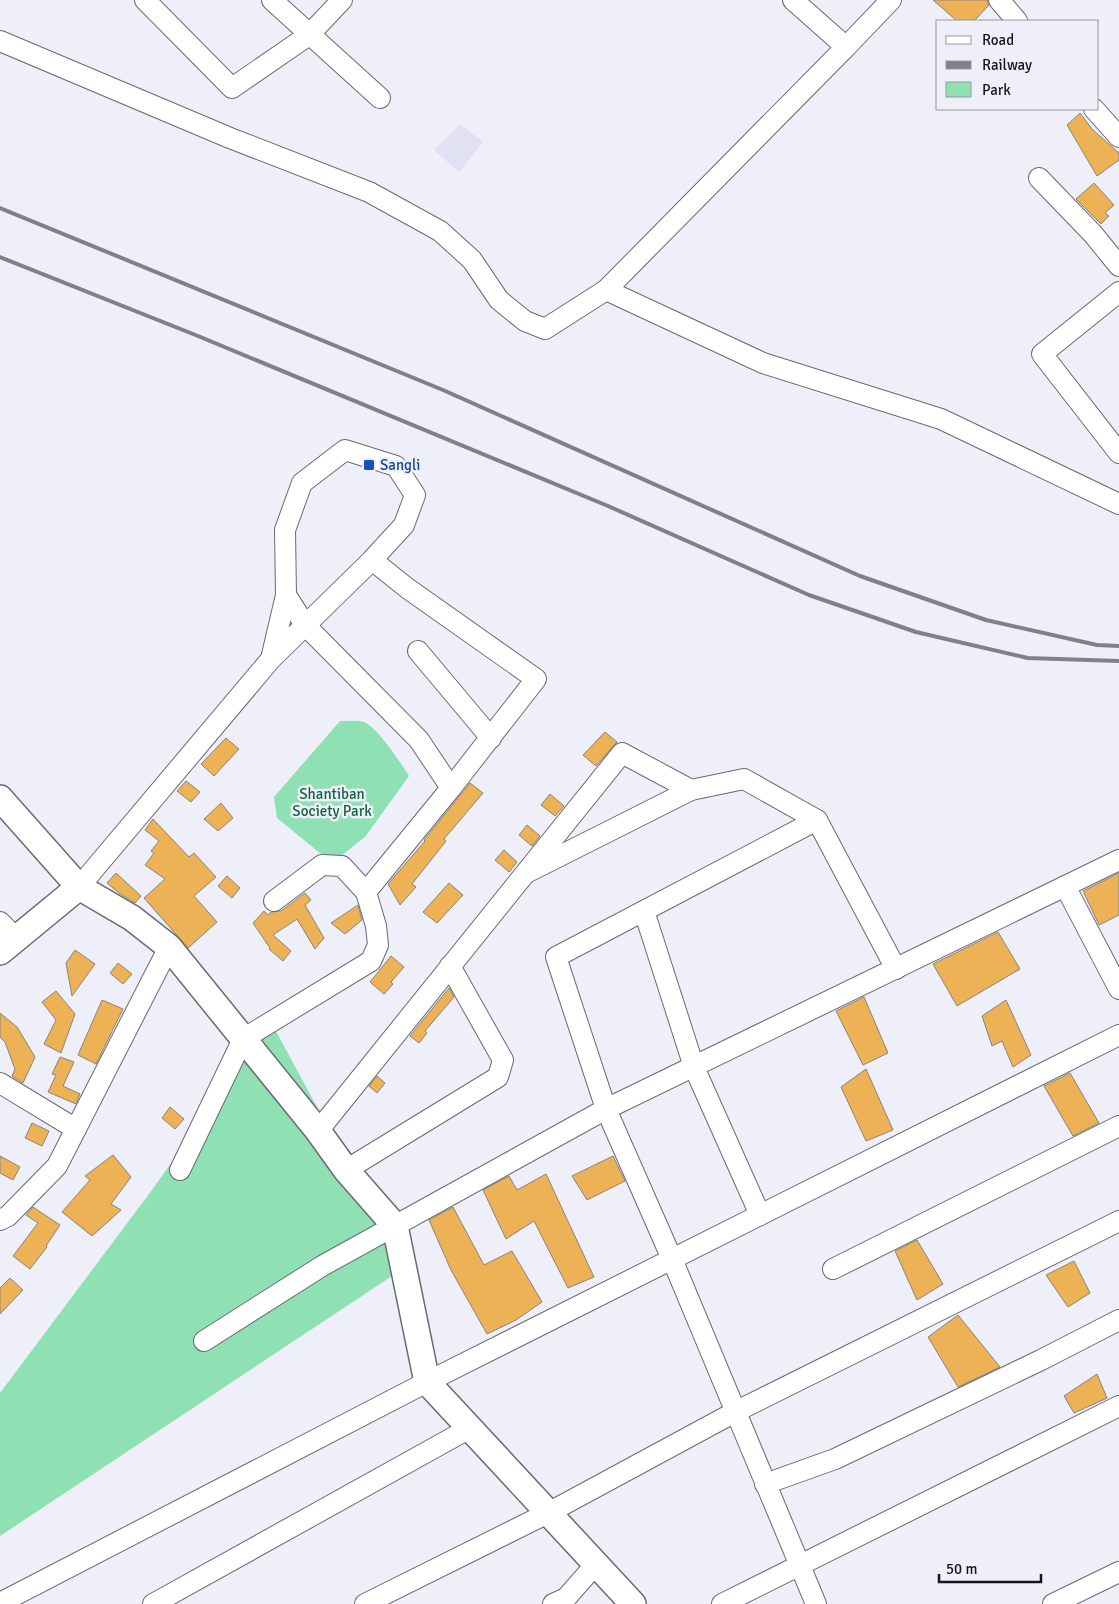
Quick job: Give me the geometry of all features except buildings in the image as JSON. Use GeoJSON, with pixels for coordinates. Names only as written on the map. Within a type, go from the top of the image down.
{"type":"FeatureCollection","features":[{"type":"Feature","properties":{"kind":"main road"},"geometry":{"type":"LineString","coordinates":[[0,798],[79,887],[132,918],[169,947],[318,1131],[346,1170],[395,1226],[427,1382],[633,1604]]}},
{"type":"Feature","properties":{"kind":"main road"},"geometry":{"type":"LineString","coordinates":[[5,937],[79,887]]}},
{"type":"Feature","properties":{"kind":"street"},"geometry":{"type":"LineString","coordinates":[[145,0],[232,88],[309,34],[342,0]]}},
{"type":"Feature","properties":{"kind":"street"},"geometry":{"type":"LineString","coordinates":[[272,0],[380,98]]}},
{"type":"Feature","properties":{"kind":"street"},"geometry":{"type":"LineString","coordinates":[[793,0],[846,47]]}},
{"type":"Feature","properties":{"kind":"street"},"geometry":{"type":"LineString","coordinates":[[0,41],[230,138],[369,192],[440,231],[472,260],[499,300],[525,321],[545,329],[606,290],[891,0]]}},
{"type":"Feature","properties":{"kind":"street"},"geometry":{"type":"LineString","coordinates":[[999,0],[1016,20]]}},
{"type":"Feature","properties":{"kind":"street"},"geometry":{"type":"LineString","coordinates":[[1095,110],[1119,137]]}},
{"type":"Feature","properties":{"kind":"street"},"geometry":{"type":"LineString","coordinates":[[1039,178],[1093,234],[1119,266]]}},
{"type":"Feature","properties":{"kind":"street"},"geometry":{"type":"LineString","coordinates":[[606,290],[763,363],[941,419],[1119,504]]}},
{"type":"Feature","properties":{"kind":"street"},"geometry":{"type":"LineString","coordinates":[[1119,292],[1042,354],[1119,453]]}},
{"type":"Feature","properties":{"kind":"street"},"geometry":{"type":"LineString","coordinates":[[79,887],[271,659],[372,560],[404,525],[415,495],[396,466],[346,450],[302,483],[285,530],[286,595],[271,659]]}},
{"type":"Feature","properties":{"kind":"street"},"geometry":{"type":"LineString","coordinates":[[366,892],[491,738],[536,679],[407,588],[372,560]]}},
{"type":"Feature","properties":{"kind":"street"},"geometry":{"type":"LineString","coordinates":[[286,595],[305,625],[419,740],[451,788]]}},
{"type":"Feature","properties":{"kind":"street"},"geometry":{"type":"LineString","coordinates":[[418,651],[491,738]]}},
{"type":"Feature","properties":{"kind":"street"},"geometry":{"type":"LineString","coordinates":[[318,1131],[622,753],[692,790]]}},
{"type":"Feature","properties":{"kind":"street"},"geometry":{"type":"LineString","coordinates":[[522,875],[692,790],[744,778],[817,820],[896,969]]}},
{"type":"Feature","properties":{"kind":"street"},"geometry":{"type":"LineString","coordinates":[[816,1604],[672,1259],[606,1109],[556,957],[817,820]]}},
{"type":"Feature","properties":{"kind":"street"},"geometry":{"type":"LineString","coordinates":[[204,1342],[322,1266],[606,1109],[1119,860]]}},
{"type":"Feature","properties":{"kind":"street"},"geometry":{"type":"LineString","coordinates":[[180,1170],[243,1039],[371,961],[378,945],[376,926],[366,892],[342,866],[322,865],[274,901]]}},
{"type":"Feature","properties":{"kind":"street"},"geometry":{"type":"LineString","coordinates":[[1065,886],[1119,989]]}},
{"type":"Feature","properties":{"kind":"street"},"geometry":{"type":"LineString","coordinates":[[644,911],[694,1067],[760,1215]]}},
{"type":"Feature","properties":{"kind":"street"},"geometry":{"type":"LineString","coordinates":[[0,1220],[8,1216],[57,1166],[169,947]]}},
{"type":"Feature","properties":{"kind":"street"},"geometry":{"type":"LineString","coordinates":[[346,1170],[498,1076],[503,1060],[450,966]]}},
{"type":"Feature","properties":{"kind":"street"},"geometry":{"type":"LineString","coordinates":[[0,1603],[427,1382],[1119,1035]]}},
{"type":"Feature","properties":{"kind":"street"},"geometry":{"type":"LineString","coordinates":[[0,1083],[76,1129]]}},
{"type":"Feature","properties":{"kind":"street"},"geometry":{"type":"LineString","coordinates":[[833,1269],[1119,1126]]}},
{"type":"Feature","properties":{"kind":"street"},"geometry":{"type":"LineString","coordinates":[[365,1604],[548,1513],[735,1412],[1119,1221]]}},
{"type":"Feature","properties":{"kind":"street"},"geometry":{"type":"LineString","coordinates":[[765,1484],[835,1459],[1041,1360],[1119,1320]]}},
{"type":"Feature","properties":{"kind":"street"},"geometry":{"type":"LineString","coordinates":[[722,1604],[1119,1406]]}},
{"type":"Feature","properties":{"kind":"street"},"geometry":{"type":"LineString","coordinates":[[153,1604],[470,1428]]}},
{"type":"Feature","properties":{"kind":"street"},"geometry":{"type":"LineString","coordinates":[[553,1604],[566,1598],[596,1564]]}},
{"type":"Feature","properties":{"kind":"street"},"geometry":{"type":"LineString","coordinates":[[1053,1604],[1119,1572]]}},
{"type":"Feature","properties":{"kind":"shaded area"},"geometry":{"type":"Polygon","coordinates":[[[460,124],[483,142],[459,172],[434,150],[460,124]]]}},
{"type":"Feature","properties":{"kind":"green space","name":"Shantiban Society Park"},"geometry":{"type":"Polygon","coordinates":[[[340,721],[362,721],[370,726],[389,746],[409,776],[365,837],[332,863],[277,818],[274,797],[340,721]]]}},
{"type":"Feature","properties":{"kind":"green space"},"geometry":{"type":"Polygon","coordinates":[[[271,1022],[404,1268],[0,1536],[0,1393],[152,1190],[271,1022]]]}},
{"type":"Feature","properties":{"kind":"railway"},"geometry":{"type":"LineString","coordinates":[[0,208],[443,390],[860,576],[986,620],[1097,645],[1119,646]]}},
{"type":"Feature","properties":{"kind":"railway"},"geometry":{"type":"LineString","coordinates":[[0,257],[198,336],[608,506],[809,595],[916,632],[1028,658],[1119,661]]}},
{"type":"Feature","properties":{"kind":"place","name":"Sangli"},"geometry":{"type":"Point","coordinates":[369,465]}}]}
